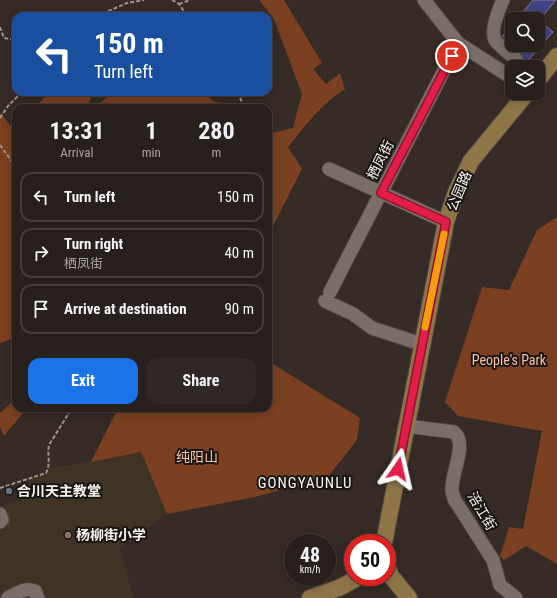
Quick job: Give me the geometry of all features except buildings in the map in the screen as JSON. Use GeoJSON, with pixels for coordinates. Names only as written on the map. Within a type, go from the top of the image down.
{"type":"FeatureCollection","features":[{"type":"Feature","properties":{"kind":"main road"},"geometry":{"type":"LineString","coordinates":[[545,71],[557,56]]}},
{"type":"Feature","properties":{"kind":"main road","name":"公园路"},"geometry":{"type":"LineString","coordinates":[[386,534],[446,222],[456,192],[471,161],[521,100]]}},
{"type":"Feature","properties":{"kind":"main road"},"geometry":{"type":"LineString","coordinates":[[396,581],[409,598]]}},
{"type":"Feature","properties":{"kind":"main road"},"geometry":{"type":"LineString","coordinates":[[310,598],[338,593],[347,586]]}},
{"type":"Feature","properties":{"kind":"street"},"geometry":{"type":"LineString","coordinates":[[424,0],[458,43],[505,73]]}},
{"type":"Feature","properties":{"kind":"street"},"geometry":{"type":"LineString","coordinates":[[503,0],[496,16],[494,37],[498,43],[516,59]]}},
{"type":"Feature","properties":{"kind":"street","name":"栖凤街"},"geometry":{"type":"LineString","coordinates":[[422,344],[372,328],[328,296],[458,43]]}},
{"type":"Feature","properties":{"kind":"street"},"geometry":{"type":"LineString","coordinates":[[329,169],[446,222]]}},
{"type":"Feature","properties":{"kind":"street","name":"涪江街"},"geometry":{"type":"LineString","coordinates":[[406,426],[454,432],[458,436],[460,443],[452,489],[454,499],[493,560],[500,585],[505,591],[516,598]]}},
{"type":"Feature","properties":{"kind":"street"},"geometry":{"type":"LineString","coordinates":[[0,514],[2,520],[0,522]]}},
{"type":"Feature","properties":{"kind":"street"},"geometry":{"type":"LineString","coordinates":[[8,598],[23,590],[30,589],[35,591],[38,598]]}},
{"type":"Feature","properties":{"kind":"path"},"geometry":{"type":"LineString","coordinates":[[107,12],[127,3],[144,0]]}},
{"type":"Feature","properties":{"kind":"path"},"geometry":{"type":"LineString","coordinates":[[172,0],[179,4],[184,12]]}},
{"type":"Feature","properties":{"kind":"path"},"geometry":{"type":"LineString","coordinates":[[179,4],[180,0]]}},
{"type":"Feature","properties":{"kind":"path"},"geometry":{"type":"LineString","coordinates":[[179,4],[190,0]]}},
{"type":"Feature","properties":{"kind":"path"},"geometry":{"type":"LineString","coordinates":[[0,27],[4,38],[12,39]]}},
{"type":"Feature","properties":{"kind":"path"},"geometry":{"type":"LineString","coordinates":[[0,118],[8,106],[18,96]]}},
{"type":"Feature","properties":{"kind":"path"},"geometry":{"type":"LineString","coordinates":[[0,145],[12,162]]}},
{"type":"Feature","properties":{"kind":"path"},"geometry":{"type":"LineString","coordinates":[[0,488],[46,473],[49,468],[49,446],[70,412]]}},
{"type":"Feature","properties":{"kind":"shaded area","name":"杨柳街小学"},"geometry":{"type":"Polygon","coordinates":[[[141,452],[167,514],[119,548],[134,598],[38,598],[38,595],[0,598],[0,506],[32,495],[28,479],[46,473],[49,468],[91,462],[141,452]]]}},
{"type":"Feature","properties":{"kind":"green space"},"geometry":{"type":"Polygon","coordinates":[[[259,0],[284,0],[322,63],[313,69],[326,84],[340,73],[345,89],[321,108],[288,147],[302,169],[272,228],[272,133],[293,128],[302,94],[272,16],[272,12],[268,12],[259,0]]]}},
{"type":"Feature","properties":{"kind":"green space"},"geometry":{"type":"Polygon","coordinates":[[[46,96],[92,96],[88,104],[38,104],[46,96]]]}},
{"type":"Feature","properties":{"kind":"green space"},"geometry":{"type":"Polygon","coordinates":[[[108,96],[207,96],[213,101],[225,104],[99,104],[108,96]]]}},
{"type":"Feature","properties":{"kind":"green space"},"geometry":{"type":"Polygon","coordinates":[[[0,113],[12,127],[12,338],[0,343],[0,113]]]}},
{"type":"Feature","properties":{"kind":"green space","name":"People's Park"},"geometry":{"type":"Polygon","coordinates":[[[557,217],[557,564],[526,546],[504,560],[500,556],[509,527],[523,529],[542,431],[458,416],[445,402],[482,287],[509,290],[537,230],[557,217]]]}},
{"type":"Feature","properties":{"kind":"green space","name":"纯阳山"},"geometry":{"type":"Polygon","coordinates":[[[272,363],[360,418],[357,440],[328,477],[255,497],[167,514],[141,452],[91,462],[116,412],[272,412],[272,363]]]}},
{"type":"Feature","properties":{"kind":"green space"},"geometry":{"type":"Polygon","coordinates":[[[12,402],[12,412],[24,412],[4,436],[0,427],[0,413],[12,402]]]}},
{"type":"Feature","properties":{"kind":"slow traffic"},"geometry":{"type":"LineString","coordinates":[[425,327],[444,234]]}},
{"type":"Feature","properties":{"kind":"place","name":"合川天主教堂"},"geometry":{"type":"Point","coordinates":[9,491]}},
{"type":"Feature","properties":{"kind":"place","name":"杨柳街小学"},"geometry":{"type":"Point","coordinates":[68,535]}},
{"type":"Feature","properties":{"kind":"district","name":"GONGYAUNLU"},"geometry":{"type":"Point","coordinates":[305,483]}},
{"type":"Feature","properties":{"kind":"route"},"geometry":{"type":"LineString","coordinates":[[398,469],[446,222],[381,193],[452,56]]}}]}
